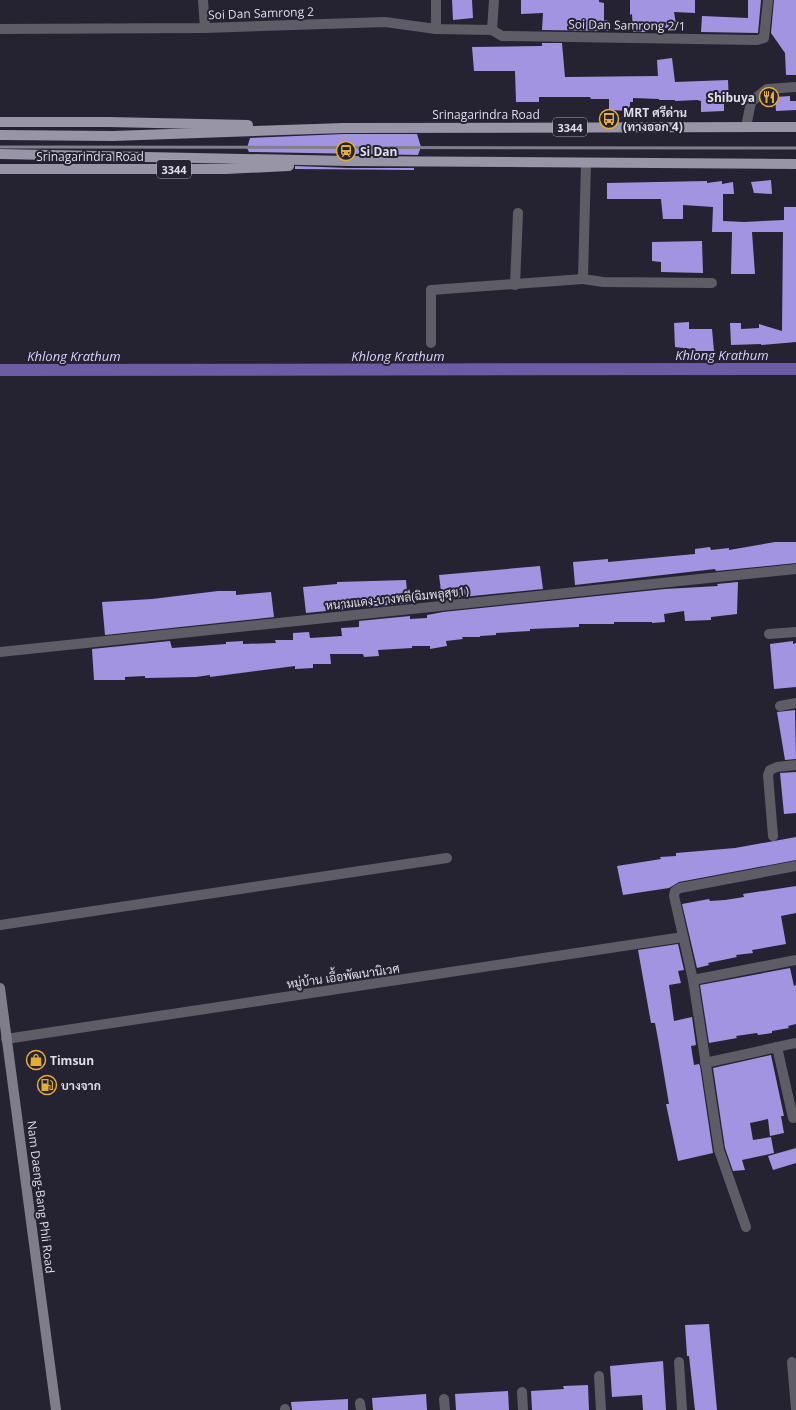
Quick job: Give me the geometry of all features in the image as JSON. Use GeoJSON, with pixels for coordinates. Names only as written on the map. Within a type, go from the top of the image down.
{"type":"FeatureCollection","features":[{"type":"Feature","properties":{"kind":"main road","name":"Srinagarindra Road"},"geometry":{"type":"LineString","coordinates":[[0,122],[110,122],[344,128],[796,126]]}},
{"type":"Feature","properties":{"kind":"main road","name":"Srinagarindra Road"},"geometry":{"type":"LineString","coordinates":[[0,135],[113,136],[344,128]]}},
{"type":"Feature","properties":{"kind":"main road","name":"Srinagarindra Road"},"geometry":{"type":"LineString","coordinates":[[0,154],[348,161],[796,164]]}},
{"type":"Feature","properties":{"kind":"main road","name":"Srinagarindra Road"},"geometry":{"type":"LineString","coordinates":[[0,170],[226,169],[348,161]]}},
{"type":"Feature","properties":{"kind":"main road","name":"Nam Daeng-Bang Phli Road"},"geometry":{"type":"LineString","coordinates":[[0,988],[56,1410]]}},
{"type":"Feature","properties":{"kind":"street"},"geometry":{"type":"LineString","coordinates":[[203,0],[204,28]]}},
{"type":"Feature","properties":{"kind":"street"},"geometry":{"type":"LineString","coordinates":[[436,0],[436,29]]}},
{"type":"Feature","properties":{"kind":"street"},"geometry":{"type":"LineString","coordinates":[[492,30],[494,0]]}},
{"type":"Feature","properties":{"kind":"street","name":"Soi Dan Samrong 2/1"},"geometry":{"type":"LineString","coordinates":[[492,30],[502,36],[757,40],[764,38],[768,0]]}},
{"type":"Feature","properties":{"kind":"street","name":"Soi Dan Samrong 2"},"geometry":{"type":"LineString","coordinates":[[0,29],[204,28],[385,22],[436,29],[492,30]]}},
{"type":"Feature","properties":{"kind":"street"},"geometry":{"type":"LineString","coordinates":[[746,127],[751,102],[767,88],[796,87]]}},
{"type":"Feature","properties":{"kind":"street"},"geometry":{"type":"LineString","coordinates":[[583,280],[586,163]]}},
{"type":"Feature","properties":{"kind":"street"},"geometry":{"type":"LineString","coordinates":[[515,285],[518,213]]}},
{"type":"Feature","properties":{"kind":"street"},"geometry":{"type":"LineString","coordinates":[[431,343],[431,290],[583,280],[604,282],[712,283]]}},
{"type":"Feature","properties":{"kind":"street","name":"หนามแดง-บางพลี(ฉิมพลูสุข1)"},"geometry":{"type":"LineString","coordinates":[[0,652],[796,569]]}},
{"type":"Feature","properties":{"kind":"street"},"geometry":{"type":"LineString","coordinates":[[769,634],[796,632]]}},
{"type":"Feature","properties":{"kind":"street"},"geometry":{"type":"LineString","coordinates":[[780,706],[796,703]]}},
{"type":"Feature","properties":{"kind":"street"},"geometry":{"type":"LineString","coordinates":[[773,836],[768,775],[770,770],[777,767],[796,765]]}},
{"type":"Feature","properties":{"kind":"street"},"geometry":{"type":"LineString","coordinates":[[0,925],[447,858]]}},
{"type":"Feature","properties":{"kind":"street"},"geometry":{"type":"LineString","coordinates":[[746,1227],[720,1154],[693,980],[674,896],[675,891],[680,888],[796,866]]}},
{"type":"Feature","properties":{"kind":"street","name":"หมู่บ้าน เอื้อพัฒนานิเวศ"},"geometry":{"type":"LineString","coordinates":[[6,1039],[683,937]]}},
{"type":"Feature","properties":{"kind":"street"},"geometry":{"type":"LineString","coordinates":[[693,980],[796,960]]}},
{"type":"Feature","properties":{"kind":"street"},"geometry":{"type":"LineString","coordinates":[[705,1063],[796,1043]]}},
{"type":"Feature","properties":{"kind":"street"},"geometry":{"type":"LineString","coordinates":[[778,1046],[793,1118]]}},
{"type":"Feature","properties":{"kind":"street"},"geometry":{"type":"LineString","coordinates":[[679,1362],[682,1410]]}},
{"type":"Feature","properties":{"kind":"street"},"geometry":{"type":"LineString","coordinates":[[792,1362],[796,1409]]}},
{"type":"Feature","properties":{"kind":"street"},"geometry":{"type":"LineString","coordinates":[[599,1376],[601,1410]]}},
{"type":"Feature","properties":{"kind":"street"},"geometry":{"type":"LineString","coordinates":[[522,1392],[523,1410]]}},
{"type":"Feature","properties":{"kind":"street"},"geometry":{"type":"LineString","coordinates":[[444,1399],[445,1410]]}},
{"type":"Feature","properties":{"kind":"building"},"geometry":{"type":"Polygon","coordinates":[[[452,0],[472,0],[473,18],[453,20],[452,0]]]}},
{"type":"Feature","properties":{"kind":"building"},"geometry":{"type":"Polygon","coordinates":[[[521,0],[599,0],[599,2],[604,3],[604,20],[610,21],[610,31],[542,30],[543,13],[521,14],[521,0]]]}},
{"type":"Feature","properties":{"kind":"building"},"geometry":{"type":"Polygon","coordinates":[[[630,0],[695,0],[695,13],[674,12],[676,24],[671,28],[647,27],[647,32],[633,32],[632,14],[630,15],[630,0]]]}},
{"type":"Feature","properties":{"kind":"building"},"geometry":{"type":"Polygon","coordinates":[[[748,0],[761,0],[758,33],[701,32],[702,16],[748,18],[748,0]]]}},
{"type":"Feature","properties":{"kind":"building"},"geometry":{"type":"Polygon","coordinates":[[[774,0],[796,0],[796,75],[786,75],[785,53],[771,33],[774,0]]]}},
{"type":"Feature","properties":{"kind":"building"},"geometry":{"type":"Polygon","coordinates":[[[542,43],[562,43],[565,77],[658,76],[657,60],[672,58],[675,82],[728,80],[729,102],[724,102],[724,111],[701,112],[701,101],[697,100],[675,101],[633,98],[633,102],[630,102],[630,111],[609,110],[609,99],[591,99],[590,97],[539,97],[539,102],[516,102],[515,71],[474,71],[472,47],[542,46],[542,43]]]}},
{"type":"Feature","properties":{"kind":"building"},"geometry":{"type":"Polygon","coordinates":[[[790,96],[790,101],[796,101],[796,110],[776,111],[775,97],[790,96]]]}},
{"type":"Feature","properties":{"kind":"building"},"geometry":{"type":"Polygon","coordinates":[[[344,134],[417,134],[421,147],[418,155],[249,152],[247,148],[250,138],[344,134]]]}},
{"type":"Feature","properties":{"kind":"building"},"geometry":{"type":"Polygon","coordinates":[[[295,166],[414,168],[414,170],[295,169],[295,166]]]}},
{"type":"Feature","properties":{"kind":"building"},"geometry":{"type":"Polygon","coordinates":[[[771,180],[772,194],[754,193],[751,182],[771,180]]]}},
{"type":"Feature","properties":{"kind":"building"},"geometry":{"type":"Polygon","coordinates":[[[707,181],[707,183],[722,181],[722,184],[733,182],[734,194],[723,194],[723,221],[744,222],[784,220],[784,207],[796,207],[796,342],[761,345],[731,345],[730,323],[741,323],[741,329],[759,328],[759,324],[782,331],[783,232],[752,232],[755,274],[731,274],[732,232],[712,232],[713,207],[683,205],[683,219],[663,219],[661,199],[607,199],[607,183],[707,181]]]}},
{"type":"Feature","properties":{"kind":"building"},"geometry":{"type":"Polygon","coordinates":[[[702,241],[703,273],[661,272],[661,262],[652,261],[652,242],[702,241]]]}},
{"type":"Feature","properties":{"kind":"building"},"geometry":{"type":"Polygon","coordinates":[[[689,322],[689,329],[712,329],[714,351],[692,351],[692,349],[675,347],[674,323],[689,322]]]}},
{"type":"Feature","properties":{"kind":"building"},"geometry":{"type":"Polygon","coordinates":[[[775,542],[796,542],[796,563],[716,571],[715,569],[575,585],[573,562],[608,559],[608,562],[695,554],[695,549],[710,547],[711,550],[729,548],[729,550],[775,542]]]}},
{"type":"Feature","properties":{"kind":"building"},"geometry":{"type":"Polygon","coordinates":[[[540,566],[543,589],[442,599],[439,575],[540,566]]]}},
{"type":"Feature","properties":{"kind":"building"},"geometry":{"type":"Polygon","coordinates":[[[406,580],[408,603],[306,613],[303,587],[337,584],[337,582],[406,580]]]}},
{"type":"Feature","properties":{"kind":"building"},"geometry":{"type":"Polygon","coordinates":[[[738,582],[737,614],[711,617],[711,620],[685,621],[684,611],[664,614],[665,622],[579,624],[579,627],[530,629],[530,631],[496,633],[496,635],[480,637],[462,637],[463,639],[446,641],[447,646],[430,649],[430,646],[412,646],[412,648],[378,650],[379,656],[364,657],[363,654],[330,654],[331,664],[313,664],[313,668],[295,669],[295,666],[210,677],[210,675],[196,677],[145,678],[145,676],[125,677],[125,680],[94,680],[92,649],[170,641],[172,648],[226,644],[226,642],[243,641],[243,644],[276,643],[275,640],[293,640],[293,633],[309,632],[310,638],[342,636],[341,628],[359,627],[359,621],[410,616],[410,619],[427,618],[427,615],[443,612],[665,589],[718,586],[717,584],[738,582]]]}},
{"type":"Feature","properties":{"kind":"building"},"geometry":{"type":"Polygon","coordinates":[[[218,591],[236,591],[236,595],[271,592],[274,617],[105,635],[102,602],[152,599],[218,591]]]}},
{"type":"Feature","properties":{"kind":"building"},"geometry":{"type":"Polygon","coordinates":[[[793,641],[793,644],[796,643],[796,687],[774,689],[770,644],[793,641]]]}},
{"type":"Feature","properties":{"kind":"building"},"geometry":{"type":"Polygon","coordinates":[[[795,710],[796,759],[785,760],[777,712],[795,710]]]}},
{"type":"Feature","properties":{"kind":"building"},"geometry":{"type":"Polygon","coordinates":[[[796,772],[796,813],[784,814],[780,773],[796,772]]]}},
{"type":"Feature","properties":{"kind":"building"},"geometry":{"type":"Polygon","coordinates":[[[796,837],[796,860],[679,882],[669,888],[623,895],[617,866],[661,859],[660,857],[676,856],[676,853],[735,848],[796,837]]]}},
{"type":"Feature","properties":{"kind":"building"},"geometry":{"type":"Polygon","coordinates":[[[796,886],[796,913],[781,916],[786,944],[752,950],[753,953],[736,955],[737,957],[708,963],[709,965],[697,968],[682,904],[709,899],[710,901],[744,897],[743,894],[796,886]]]}},
{"type":"Feature","properties":{"kind":"building"},"geometry":{"type":"Polygon","coordinates":[[[678,944],[684,970],[678,971],[681,983],[669,985],[674,1021],[692,1017],[696,1045],[691,1046],[694,1065],[699,1064],[700,1066],[713,1153],[678,1161],[666,1104],[669,1104],[655,1023],[651,1023],[638,950],[678,944]]]}},
{"type":"Feature","properties":{"kind":"building"},"geometry":{"type":"Polygon","coordinates":[[[790,968],[794,986],[796,985],[796,1024],[788,1026],[789,1028],[772,1031],[772,1033],[758,1035],[757,1033],[736,1036],[737,1038],[709,1043],[700,985],[790,968]]]}},
{"type":"Feature","properties":{"kind":"building"},"geometry":{"type":"Polygon","coordinates":[[[771,1055],[784,1116],[781,1116],[784,1133],[770,1136],[768,1119],[750,1123],[753,1140],[771,1137],[774,1153],[742,1160],[745,1170],[733,1171],[725,1148],[713,1068],[771,1055]]]}},
{"type":"Feature","properties":{"kind":"building"},"geometry":{"type":"Polygon","coordinates":[[[796,1148],[796,1163],[773,1170],[768,1156],[796,1148]]]}},
{"type":"Feature","properties":{"kind":"building"},"geometry":{"type":"Polygon","coordinates":[[[709,1324],[717,1410],[695,1410],[689,1356],[687,1356],[685,1325],[709,1324]]]}},
{"type":"Feature","properties":{"kind":"building"},"geometry":{"type":"Polygon","coordinates":[[[663,1361],[666,1410],[643,1410],[642,1395],[612,1397],[610,1366],[663,1361]]]}},
{"type":"Feature","properties":{"kind":"building"},"geometry":{"type":"Polygon","coordinates":[[[588,1385],[589,1410],[532,1410],[531,1391],[564,1389],[563,1386],[588,1385]]]}},
{"type":"Feature","properties":{"kind":"building"},"geometry":{"type":"Polygon","coordinates":[[[508,1391],[509,1410],[456,1410],[455,1394],[508,1391]]]}},
{"type":"Feature","properties":{"kind":"building"},"geometry":{"type":"Polygon","coordinates":[[[426,1394],[427,1410],[373,1410],[372,1398],[426,1394]]]}},
{"type":"Feature","properties":{"kind":"building"},"geometry":{"type":"Polygon","coordinates":[[[348,1399],[348,1410],[292,1410],[291,1402],[348,1399]]]}},
{"type":"Feature","properties":{"kind":"waterway","name":"Khlong Krathum"},"geometry":{"type":"LineString","coordinates":[[0,370],[796,369]]}},
{"type":"Feature","properties":{"kind":"railway"},"geometry":{"type":"LineString","coordinates":[[0,147],[796,148]]}},
{"type":"Feature","properties":{"kind":"place","name":"Shibuya"},"geometry":{"type":"Point","coordinates":[769,97]}},
{"type":"Feature","properties":{"kind":"place","name":"MRT ศรีด่าน (ทางออก 4)"},"geometry":{"type":"Point","coordinates":[609,119]}},
{"type":"Feature","properties":{"kind":"place","name":"Si Dan"},"geometry":{"type":"Point","coordinates":[346,151]}},
{"type":"Feature","properties":{"kind":"place","name":"Timsun"},"geometry":{"type":"Point","coordinates":[36,1060]}},
{"type":"Feature","properties":{"kind":"place","name":"บางจาก"},"geometry":{"type":"Point","coordinates":[47,1085]}}]}
